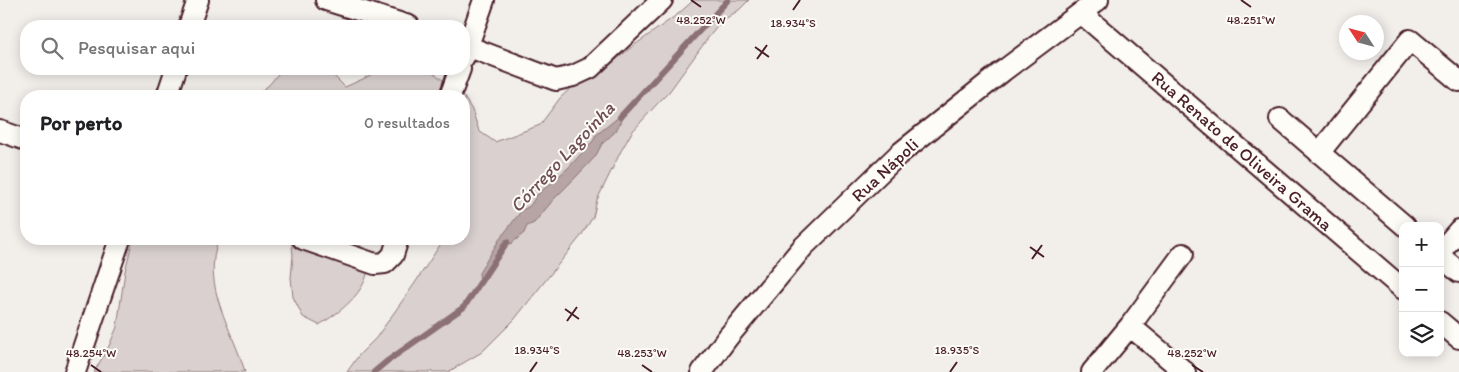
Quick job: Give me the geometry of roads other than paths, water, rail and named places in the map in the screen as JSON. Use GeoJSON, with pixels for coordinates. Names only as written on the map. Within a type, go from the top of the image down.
{"type":"FeatureCollection","features":[{"type":"Feature","properties":{"kind":"street"},"geometry":{"type":"LineString","coordinates":[[192,20],[198,0]]}},
{"type":"Feature","properties":{"kind":"street"},"geometry":{"type":"LineString","coordinates":[[326,0],[390,20]]}},
{"type":"Feature","properties":{"kind":"street"},"geometry":{"type":"LineString","coordinates":[[470,37],[484,0]]}},
{"type":"Feature","properties":{"kind":"street"},"geometry":{"type":"LineString","coordinates":[[470,52],[556,80],[573,76],[590,68],[662,0]]}},
{"type":"Feature","properties":{"kind":"street","name":"Rua Nápoli"},"geometry":{"type":"LineString","coordinates":[[702,372],[728,337],[803,247],[899,154],[1003,71],[1098,0]]}},
{"type":"Feature","properties":{"kind":"street","name":"Rua Renato de Oliveira Grama"},"geometry":{"type":"LineString","coordinates":[[1081,13],[1399,286]]}},
{"type":"Feature","properties":{"kind":"street"},"geometry":{"type":"LineString","coordinates":[[1319,153],[1410,40],[1459,81]]}},
{"type":"Feature","properties":{"kind":"street"},"geometry":{"type":"LineString","coordinates":[[169,90],[174,75]]}},
{"type":"Feature","properties":{"kind":"street"},"geometry":{"type":"LineString","coordinates":[[452,90],[458,75]]}},
{"type":"Feature","properties":{"kind":"street"},"geometry":{"type":"LineString","coordinates":[[1280,119],[1400,222]]}},
{"type":"Feature","properties":{"kind":"street"},"geometry":{"type":"LineString","coordinates":[[0,131],[20,138]]}},
{"type":"Feature","properties":{"kind":"street"},"geometry":{"type":"LineString","coordinates":[[1444,247],[1459,230]]}},
{"type":"Feature","properties":{"kind":"street"},"geometry":{"type":"LineString","coordinates":[[76,372],[118,245]]}},
{"type":"Feature","properties":{"kind":"street"},"geometry":{"type":"LineString","coordinates":[[319,245],[374,264],[386,263],[393,255],[396,245]]}},
{"type":"Feature","properties":{"kind":"street"},"geometry":{"type":"LineString","coordinates":[[1092,372],[1130,326],[1184,254]]}},
{"type":"Feature","properties":{"kind":"street"},"geometry":{"type":"LineString","coordinates":[[1444,259],[1459,272]]}},
{"type":"Feature","properties":{"kind":"street"},"geometry":{"type":"LineString","coordinates":[[1444,325],[1459,338]]}},
{"type":"Feature","properties":{"kind":"street"},"geometry":{"type":"LineString","coordinates":[[1130,326],[1185,372]]}},
{"type":"Feature","properties":{"kind":"waterway","name":"Córrego Lagoinha"},"geometry":{"type":"LineString","coordinates":[[620,117],[728,0]]}},
{"type":"Feature","properties":{"kind":"waterway","name":"Córrego Lagoinha"},"geometry":{"type":"LineString","coordinates":[[374,372],[464,307],[507,242]]}}]}
